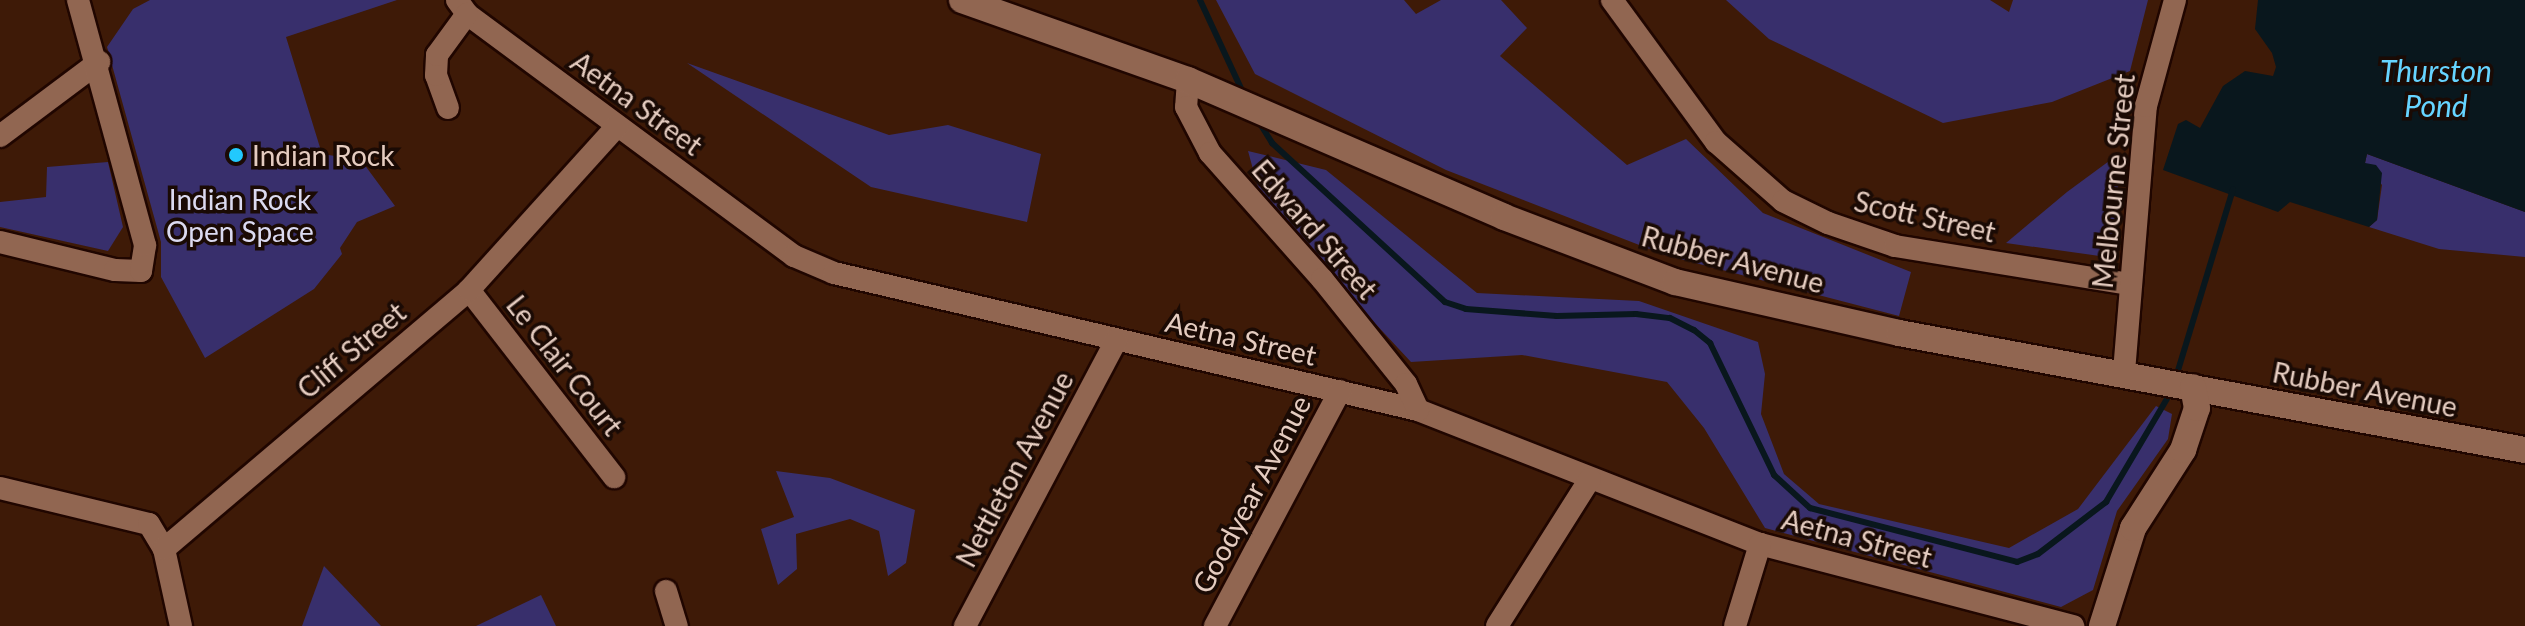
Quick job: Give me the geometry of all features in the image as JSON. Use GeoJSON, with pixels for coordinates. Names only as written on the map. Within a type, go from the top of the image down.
{"type":"FeatureCollection","features":[{"type":"Feature","properties":{"kind":"street"},"geometry":{"type":"LineString","coordinates":[[0,242],[115,270],[141,271],[145,245],[99,62],[78,0]]}},
{"type":"Feature","properties":{"kind":"street","name":"Rubber Avenue"},"geometry":{"type":"LineString","coordinates":[[962,0],[1199,84],[1504,217],[1675,282],[1899,333],[2525,450]]}},
{"type":"Feature","properties":{"kind":"street","name":"Scott Street"},"geometry":{"type":"LineString","coordinates":[[1612,0],[1716,142],[1783,201],[1895,246],[2130,284]]}},
{"type":"Feature","properties":{"kind":"street","name":"Melbourne Street"},"geometry":{"type":"LineString","coordinates":[[2136,375],[2130,284],[2146,106],[2175,0]]}},
{"type":"Feature","properties":{"kind":"street"},"geometry":{"type":"LineString","coordinates":[[448,108],[436,75],[437,55],[462,7]]}},
{"type":"Feature","properties":{"kind":"street","name":"Aetna Street"},"geometry":{"type":"LineString","coordinates":[[462,7],[794,256],[834,273],[1418,410],[1760,544],[2073,626]]}},
{"type":"Feature","properties":{"kind":"street"},"geometry":{"type":"LineString","coordinates":[[0,136],[99,62]]}},
{"type":"Feature","properties":{"kind":"street","name":"Edward Street"},"geometry":{"type":"LineString","coordinates":[[1199,84],[1186,107],[1210,153],[1322,279],[1406,384],[1418,410]]}},
{"type":"Feature","properties":{"kind":"street","name":"Cliff Street"},"geometry":{"type":"LineString","coordinates":[[164,549],[469,290],[617,126]]}},
{"type":"Feature","properties":{"kind":"street","name":"Le Clair Court"},"geometry":{"type":"LineString","coordinates":[[469,290],[614,477]]}},
{"type":"Feature","properties":{"kind":"street","name":"Nettleton Avenue"},"geometry":{"type":"LineString","coordinates":[[965,626],[1116,341]]}},
{"type":"Feature","properties":{"kind":"street"},"geometry":{"type":"LineString","coordinates":[[2102,626],[2133,528],[2183,450],[2197,408],[2193,387]]}},
{"type":"Feature","properties":{"kind":"street","name":"Goodyear Avenue"},"geometry":{"type":"LineString","coordinates":[[1215,626],[1340,391]]}},
{"type":"Feature","properties":{"kind":"street"},"geometry":{"type":"LineString","coordinates":[[1497,626],[1590,479]]}},
{"type":"Feature","properties":{"kind":"street"},"geometry":{"type":"LineString","coordinates":[[0,488],[149,524],[164,549],[181,626]]}},
{"type":"Feature","properties":{"kind":"street"},"geometry":{"type":"LineString","coordinates":[[1735,626],[1760,544]]}},
{"type":"Feature","properties":{"kind":"street"},"geometry":{"type":"LineString","coordinates":[[666,591],[677,626]]}},
{"type":"Feature","properties":{"kind":"green space","name":"Indian Rock Open Space"},"geometry":{"type":"Polygon","coordinates":[[[150,0],[397,0],[286,37],[322,154],[361,160],[395,206],[357,222],[340,248],[342,254],[314,289],[205,358],[161,277],[161,242],[107,47],[133,9],[150,0]]]}},
{"type":"Feature","properties":{"kind":"green space"},"geometry":{"type":"Polygon","coordinates":[[[1216,0],[1404,0],[1416,14],[1441,0],[1501,0],[1527,28],[1500,56],[1627,165],[1686,139],[1763,213],[1911,272],[1899,316],[1665,255],[1446,170],[1255,74],[1216,0]]]}},
{"type":"Feature","properties":{"kind":"green space"},"geometry":{"type":"Polygon","coordinates":[[[1726,0],[1990,0],[2009,12],[2013,0],[2148,0],[2130,71],[2052,102],[1943,123],[1769,39],[1726,0]]]}},
{"type":"Feature","properties":{"kind":"green space"},"geometry":{"type":"Polygon","coordinates":[[[687,63],[889,135],[948,125],[1041,154],[1027,222],[871,187],[687,63]]]}},
{"type":"Feature","properties":{"kind":"green space"},"geometry":{"type":"Polygon","coordinates":[[[1248,151],[1326,170],[1477,293],[1639,301],[1758,342],[1765,374],[1761,414],[1784,474],[1819,504],[2009,548],[2078,509],[2156,406],[2172,414],[2168,439],[2117,511],[2093,590],[2061,607],[1765,528],[1704,428],[1667,382],[1522,355],[1411,362],[1262,202],[1248,151]]]}},
{"type":"Feature","properties":{"kind":"green space"},"geometry":{"type":"Polygon","coordinates":[[[2120,153],[2114,258],[2006,243],[2067,192],[2120,153]]]}},
{"type":"Feature","properties":{"kind":"green space"},"geometry":{"type":"Polygon","coordinates":[[[2367,154],[2525,212],[2525,257],[2439,249],[2369,227],[2377,220],[2382,185],[2365,163],[2367,154]]]}},
{"type":"Feature","properties":{"kind":"green space"},"geometry":{"type":"Polygon","coordinates":[[[108,162],[123,227],[108,251],[0,227],[0,202],[46,197],[47,167],[108,162]]]}},
{"type":"Feature","properties":{"kind":"green space"},"geometry":{"type":"Polygon","coordinates":[[[776,471],[830,478],[915,510],[906,563],[888,576],[879,531],[850,519],[796,534],[797,569],[778,585],[761,529],[794,517],[776,471]]]}},
{"type":"Feature","properties":{"kind":"green space"},"geometry":{"type":"Polygon","coordinates":[[[324,566],[381,626],[302,626],[324,566]]]}},
{"type":"Feature","properties":{"kind":"green space"},"geometry":{"type":"Polygon","coordinates":[[[541,595],[556,626],[476,626],[541,595]]]}},
{"type":"Feature","properties":{"kind":"water","name":"Thurston Pond"},"geometry":{"type":"Polygon","coordinates":[[[2258,0],[2525,0],[2525,212],[2367,154],[2365,163],[2376,165],[2382,173],[2377,220],[2369,227],[2290,202],[2278,212],[2163,170],[2178,124],[2186,120],[2200,128],[2223,86],[2245,71],[2273,76],[2276,67],[2272,53],[2255,29],[2258,0]]]}},
{"type":"Feature","properties":{"kind":"waterway"},"geometry":{"type":"LineString","coordinates":[[1200,0],[1244,95]]}},
{"type":"Feature","properties":{"kind":"waterway"},"geometry":{"type":"LineString","coordinates":[[1259,122],[1272,143],[1445,302],[1466,309],[1557,316],[1636,314],[1670,318],[1694,330],[1710,343],[1774,475],[1810,508],[2017,562],[2038,554],[2106,502],[2171,392]]}},
{"type":"Feature","properties":{"kind":"waterway"},"geometry":{"type":"LineString","coordinates":[[2176,377],[2233,189]]}},
{"type":"Feature","properties":{"kind":"place","name":"Indian Rock"},"geometry":{"type":"Point","coordinates":[236,155]}}]}
